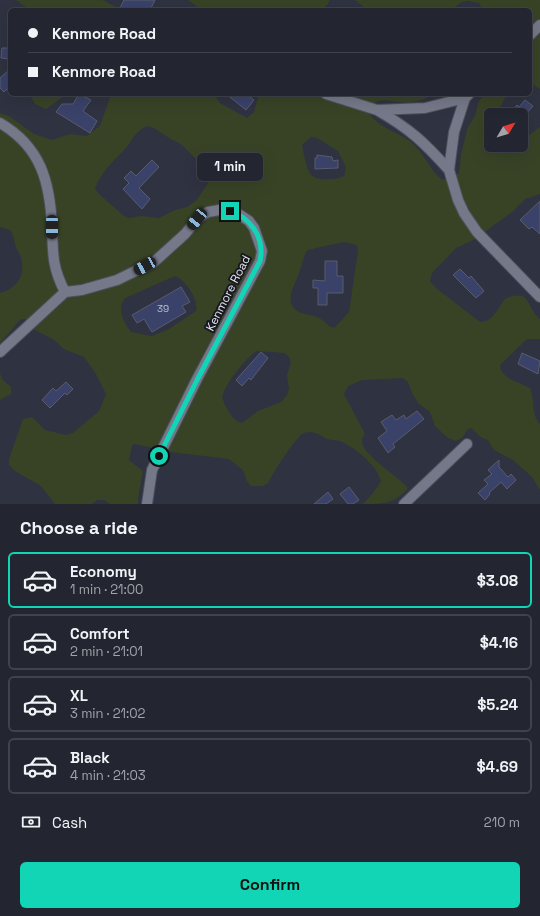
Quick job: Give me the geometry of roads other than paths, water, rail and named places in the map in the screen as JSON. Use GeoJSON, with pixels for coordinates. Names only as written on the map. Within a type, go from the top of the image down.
{"type":"FeatureCollection","features":[{"type":"Feature","properties":{"kind":"street"},"geometry":{"type":"LineString","coordinates":[[532,33],[540,25]]}},
{"type":"Feature","properties":{"kind":"street"},"geometry":{"type":"LineString","coordinates":[[332,96],[377,110],[411,131],[425,143],[449,170]]}},
{"type":"Feature","properties":{"kind":"street"},"geometry":{"type":"LineString","coordinates":[[377,110],[425,108],[467,96]]}},
{"type":"Feature","properties":{"kind":"street"},"geometry":{"type":"LineString","coordinates":[[467,96],[454,132],[449,170],[458,200],[471,224],[540,296]]}},
{"type":"Feature","properties":{"kind":"street"},"geometry":{"type":"LineString","coordinates":[[0,123],[13,131],[28,145],[40,162],[47,179],[52,227],[52,255],[55,270],[65,292],[0,352]]}},
{"type":"Feature","properties":{"kind":"street","name":"Kenmore Road"},"geometry":{"type":"LineString","coordinates":[[65,292],[82,290],[117,280],[148,265],[169,250],[197,219],[208,212],[219,210],[240,215],[254,228],[259,240],[262,251],[260,261],[197,380],[152,470],[147,504]]}},
{"type":"Feature","properties":{"kind":"street"},"geometry":{"type":"LineString","coordinates":[[404,504],[467,444]]}}]}
